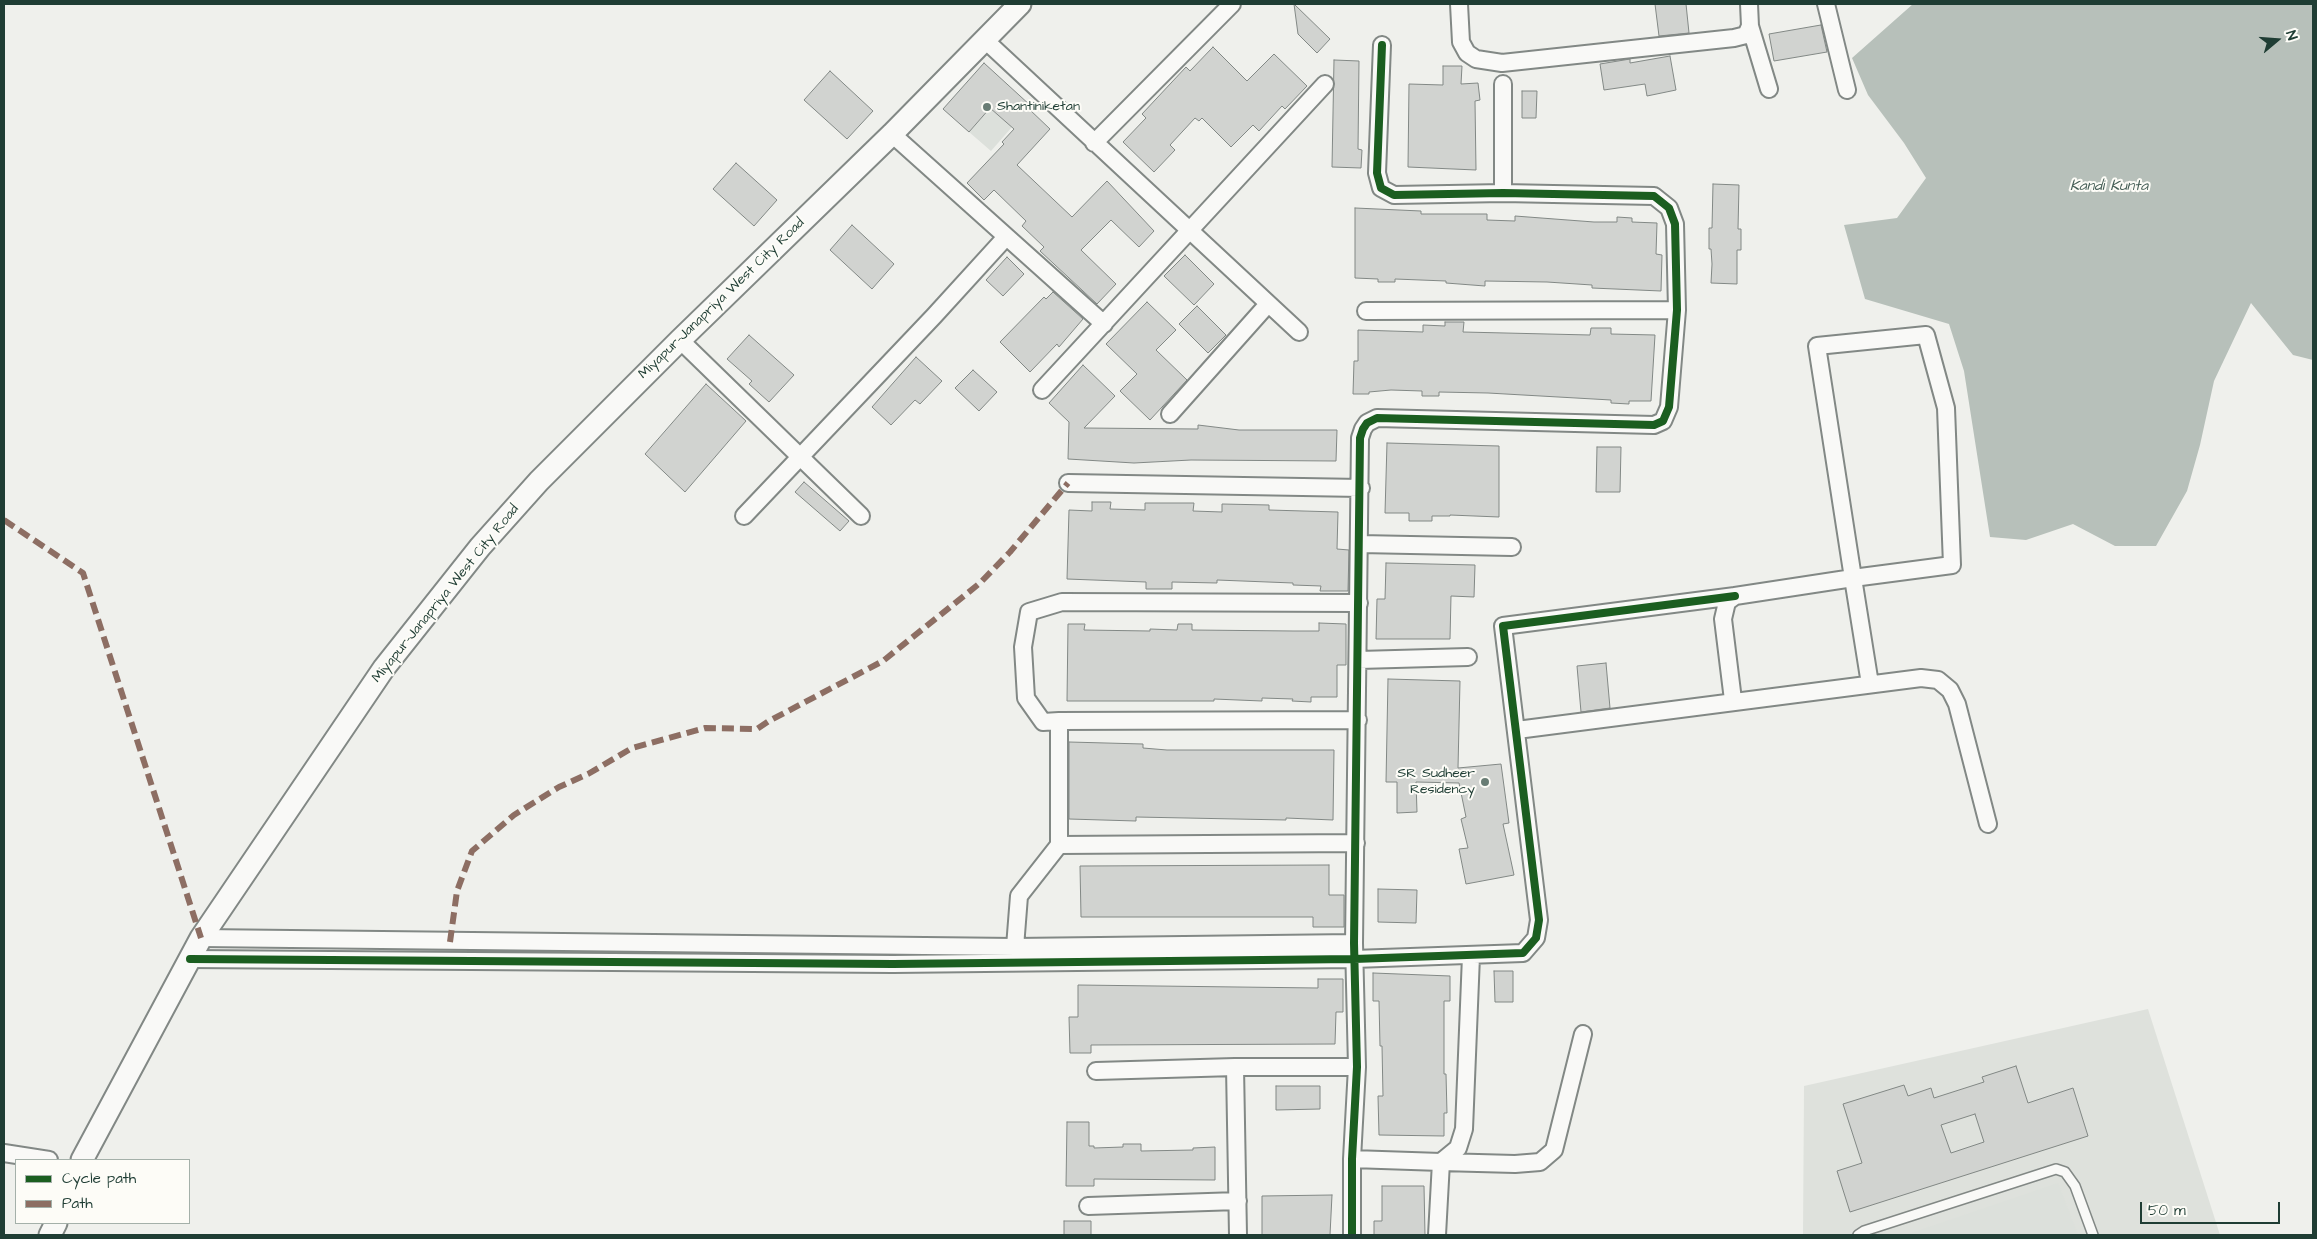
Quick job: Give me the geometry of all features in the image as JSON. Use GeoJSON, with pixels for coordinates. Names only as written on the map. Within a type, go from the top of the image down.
{"type":"FeatureCollection","features":[{"type":"Feature","properties":{"kind":"street","name":"Miyapur-Janapriya West City Road"},"geometry":{"type":"LineString","coordinates":[[83,1159],[201,938],[384,668],[480,547],[539,480],[892,134],[1020,4]]}},
{"type":"Feature","properties":{"kind":"street"},"geometry":{"type":"LineString","coordinates":[[1094,143],[1232,4]]}},
{"type":"Feature","properties":{"kind":"street"},"geometry":{"type":"LineString","coordinates":[[1459,4],[1461,42],[1467,53],[1476,59],[1502,63],[1734,38],[1746,35],[1750,26]]}},
{"type":"Feature","properties":{"kind":"street"},"geometry":{"type":"LineString","coordinates":[[1749,4],[1750,26],[1769,89]]}},
{"type":"Feature","properties":{"kind":"street"},"geometry":{"type":"LineString","coordinates":[[1826,4],[1848,90]]}},
{"type":"Feature","properties":{"kind":"street"},"geometry":{"type":"LineString","coordinates":[[985,40],[1299,332]]}},
{"type":"Feature","properties":{"kind":"street"},"geometry":{"type":"LineString","coordinates":[[1352,1235],[1352,1159],[1357,1067],[1354,951],[1360,602],[1360,438],[1367,423],[1377,418],[1654,425],[1663,421],[1669,407],[1677,310],[1675,224],[1669,208],[1654,196],[1503,193],[1394,195],[1381,188],[1376,173],[1382,46]]}},
{"type":"Feature","properties":{"kind":"street"},"geometry":{"type":"LineString","coordinates":[[1042,390],[1325,84]]}},
{"type":"Feature","properties":{"kind":"street"},"geometry":{"type":"LineString","coordinates":[[1502,84],[1503,193]]}},
{"type":"Feature","properties":{"kind":"street"},"geometry":{"type":"LineString","coordinates":[[892,134],[1104,324]]}},
{"type":"Feature","properties":{"kind":"street"},"geometry":{"type":"LineString","coordinates":[[744,516],[1006,237]]}},
{"type":"Feature","properties":{"kind":"street"},"geometry":{"type":"LineString","coordinates":[[1170,414],[1268,304]]}},
{"type":"Feature","properties":{"kind":"street"},"geometry":{"type":"LineString","coordinates":[[1366,311],[1677,310]]}},
{"type":"Feature","properties":{"kind":"street"},"geometry":{"type":"LineString","coordinates":[[201,938],[1354,951],[1471,956],[1523,953],[1536,938],[1539,920],[1504,626],[1735,596],[1853,578],[1952,565],[1946,408],[1926,336],[1817,346],[1853,578],[1870,684]]}},
{"type":"Feature","properties":{"kind":"street"},"geometry":{"type":"LineString","coordinates":[[680,340],[862,516]]}},
{"type":"Feature","properties":{"kind":"street"},"geometry":{"type":"LineString","coordinates":[[1068,483],[1361,488]]}},
{"type":"Feature","properties":{"kind":"street"},"geometry":{"type":"LineString","coordinates":[[1360,544],[1512,547]]}},
{"type":"Feature","properties":{"kind":"street"},"geometry":{"type":"LineString","coordinates":[[1733,700],[1723,619],[1727,602],[1735,596]]}},
{"type":"Feature","properties":{"kind":"street"},"geometry":{"type":"LineString","coordinates":[[1358,720],[1043,722],[1026,698],[1024,647],[1029,612],[1062,602],[1360,602]]}},
{"type":"Feature","properties":{"kind":"street"},"geometry":{"type":"LineString","coordinates":[[1359,660],[1468,657]]}},
{"type":"Feature","properties":{"kind":"street"},"geometry":{"type":"LineString","coordinates":[[1517,730],[1733,700],[1921,678],[1938,680],[1950,690],[1957,704],[1988,824]]}},
{"type":"Feature","properties":{"kind":"street"},"geometry":{"type":"LineString","coordinates":[[1015,947],[1019,896],[1059,845],[1059,721]]}},
{"type":"Feature","properties":{"kind":"street"},"geometry":{"type":"LineString","coordinates":[[1059,845],[1356,843]]}},
{"type":"Feature","properties":{"kind":"street"},"geometry":{"type":"LineString","coordinates":[[190,959],[893,964],[1354,951]]}},
{"type":"Feature","properties":{"kind":"street"},"geometry":{"type":"LineString","coordinates":[[1438,1235],[1441,1162],[1458,1148],[1464,1128],[1471,956]]}},
{"type":"Feature","properties":{"kind":"street"},"geometry":{"type":"LineString","coordinates":[[1352,1159],[1515,1164],[1540,1162],[1554,1150],[1583,1034]]}},
{"type":"Feature","properties":{"kind":"street"},"geometry":{"type":"LineString","coordinates":[[1096,1071],[1235,1066],[1357,1067]]}},
{"type":"Feature","properties":{"kind":"street"},"geometry":{"type":"LineString","coordinates":[[1235,1066],[1238,1235]]}},
{"type":"Feature","properties":{"kind":"street"},"geometry":{"type":"LineString","coordinates":[[4,1153],[43,1159]]}},
{"type":"Feature","properties":{"kind":"street"},"geometry":{"type":"LineString","coordinates":[[1088,1206],[1238,1201]]}},
{"type":"Feature","properties":{"kind":"lane"},"geometry":{"type":"LineString","coordinates":[[1858,1235],[1864,1231],[2056,1169],[2065,1172],[2075,1186],[2093,1235]]}},
{"type":"Feature","properties":{"kind":"shaded area"},"geometry":{"type":"Polygon","coordinates":[[[990,108],[1012,127],[991,151],[969,132],[990,108]]]}},
{"type":"Feature","properties":{"kind":"shaded area"},"geometry":{"type":"Polygon","coordinates":[[[2148,1009],[2220,1235],[1803,1235],[1804,1086],[2148,1009]]]}},
{"type":"Feature","properties":{"kind":"shaded area"},"geometry":{"type":"Polygon","coordinates":[[[2058,1183],[2078,1235],[1905,1235],[2058,1183]]]}},
{"type":"Feature","properties":{"kind":"water","name":"Kandi Kunta"},"geometry":{"type":"Polygon","coordinates":[[[1913,4],[2313,4],[2313,360],[2293,355],[2251,303],[2214,381],[2200,445],[2187,491],[2156,546],[2115,546],[2073,524],[2026,540],[1990,537],[1964,371],[1949,324],[1865,299],[1844,225],[1897,218],[1926,178],[1904,143],[1868,95],[1852,58],[1913,4]]]}},
{"type":"Feature","properties":{"kind":"building"},"geometry":{"type":"Polygon","coordinates":[[[1294,4],[1330,39],[1317,53],[1298,34],[1294,4]]]}},
{"type":"Feature","properties":{"kind":"building"},"geometry":{"type":"Polygon","coordinates":[[[1655,4],[1686,4],[1689,33],[1659,36],[1655,4]]]}},
{"type":"Feature","properties":{"kind":"building"},"geometry":{"type":"Polygon","coordinates":[[[1821,25],[1827,52],[1774,61],[1769,34],[1821,25]]]}},
{"type":"Feature","properties":{"kind":"building"},"geometry":{"type":"Polygon","coordinates":[[[1213,47],[1247,81],[1274,54],[1307,86],[1285,109],[1282,106],[1259,131],[1253,125],[1231,147],[1202,118],[1199,121],[1195,118],[1170,145],[1175,150],[1154,172],[1123,142],[1146,118],[1142,114],[1186,67],[1190,71],[1213,47]]]}},
{"type":"Feature","properties":{"kind":"building"},"geometry":{"type":"Polygon","coordinates":[[[1670,56],[1676,90],[1647,96],[1645,84],[1604,90],[1600,64],[1630,59],[1630,63],[1670,56]]]}},
{"type":"Feature","properties":{"kind":"building"},"geometry":{"type":"Polygon","coordinates":[[[1334,60],[1359,61],[1358,149],[1362,150],[1361,168],[1332,167],[1334,60]]]}},
{"type":"Feature","properties":{"kind":"building"},"geometry":{"type":"Polygon","coordinates":[[[984,63],[1031,106],[1029,109],[1050,129],[1017,165],[1072,217],[1107,181],[1154,231],[1139,247],[1111,220],[1081,250],[1116,284],[1097,304],[1040,251],[1044,247],[1022,226],[1026,221],[994,190],[984,200],[967,183],[1004,144],[1002,142],[1014,129],[990,108],[969,132],[943,109],[984,63]]]}},
{"type":"Feature","properties":{"kind":"building"},"geometry":{"type":"Polygon","coordinates":[[[1443,66],[1462,66],[1461,84],[1478,83],[1480,100],[1475,101],[1476,170],[1408,167],[1409,84],[1443,85],[1443,66]]]}},
{"type":"Feature","properties":{"kind":"building"},"geometry":{"type":"Polygon","coordinates":[[[830,71],[873,111],[847,139],[804,100],[830,71]]]}},
{"type":"Feature","properties":{"kind":"building"},"geometry":{"type":"Polygon","coordinates":[[[1522,91],[1537,91],[1536,118],[1522,118],[1522,91]]]}},
{"type":"Feature","properties":{"kind":"building"},"geometry":{"type":"Polygon","coordinates":[[[736,163],[777,200],[754,226],[713,189],[736,163]]]}},
{"type":"Feature","properties":{"kind":"building"},"geometry":{"type":"Polygon","coordinates":[[[1713,184],[1739,185],[1738,229],[1741,229],[1741,250],[1737,250],[1737,284],[1711,283],[1712,264],[1711,249],[1709,249],[1709,228],[1712,228],[1713,184]]]}},
{"type":"Feature","properties":{"kind":"building"},"geometry":{"type":"Polygon","coordinates":[[[1355,208],[1421,211],[1421,214],[1487,214],[1487,220],[1515,221],[1515,216],[1617,222],[1617,217],[1632,218],[1632,222],[1657,223],[1656,254],[1662,255],[1661,291],[1592,288],[1592,285],[1547,282],[1485,281],[1485,286],[1446,283],[1446,281],[1395,279],[1395,282],[1378,282],[1378,279],[1355,278],[1355,208]]]}},
{"type":"Feature","properties":{"kind":"building"},"geometry":{"type":"Polygon","coordinates":[[[852,225],[894,264],[872,289],[830,250],[852,225]]]}},
{"type":"Feature","properties":{"kind":"building"},"geometry":{"type":"Polygon","coordinates":[[[1185,255],[1214,284],[1194,305],[1164,276],[1185,255]]]}},
{"type":"Feature","properties":{"kind":"building"},"geometry":{"type":"Polygon","coordinates":[[[1007,257],[1024,274],[1003,296],[986,280],[1007,257]]]}},
{"type":"Feature","properties":{"kind":"building"},"geometry":{"type":"Polygon","coordinates":[[[1053,292],[1083,319],[1059,347],[1057,344],[1030,372],[1000,342],[1044,297],[1046,299],[1053,292]]]}},
{"type":"Feature","properties":{"kind":"building"},"geometry":{"type":"Polygon","coordinates":[[[1147,302],[1176,330],[1156,350],[1187,380],[1150,420],[1120,391],[1137,374],[1106,344],[1147,302]]]}},
{"type":"Feature","properties":{"kind":"building"},"geometry":{"type":"Polygon","coordinates":[[[1197,306],[1226,335],[1208,353],[1179,324],[1197,306]]]}},
{"type":"Feature","properties":{"kind":"building"},"geometry":{"type":"Polygon","coordinates":[[[1445,322],[1464,322],[1463,332],[1590,335],[1591,328],[1611,328],[1611,334],[1655,335],[1651,401],[1629,401],[1629,404],[1611,403],[1611,400],[1488,393],[1439,392],[1439,396],[1422,396],[1422,391],[1391,390],[1369,392],[1369,394],[1353,394],[1354,361],[1358,361],[1358,330],[1423,332],[1423,325],[1445,326],[1445,322]]]}},
{"type":"Feature","properties":{"kind":"building"},"geometry":{"type":"Polygon","coordinates":[[[749,335],[794,375],[769,402],[749,384],[752,381],[727,359],[749,335]]]}},
{"type":"Feature","properties":{"kind":"building"},"geometry":{"type":"Polygon","coordinates":[[[916,357],[942,381],[920,404],[915,400],[891,425],[872,407],[916,357]]]}},
{"type":"Feature","properties":{"kind":"building"},"geometry":{"type":"Polygon","coordinates":[[[1083,365],[1115,396],[1084,428],[1198,429],[1198,425],[1239,430],[1337,430],[1336,461],[1191,460],[1134,463],[1068,459],[1069,422],[1049,403],[1083,365]]]}},
{"type":"Feature","properties":{"kind":"building"},"geometry":{"type":"Polygon","coordinates":[[[973,370],[997,392],[979,411],[955,388],[973,370]]]}},
{"type":"Feature","properties":{"kind":"building"},"geometry":{"type":"Polygon","coordinates":[[[706,384],[746,421],[685,492],[645,454],[706,384]]]}},
{"type":"Feature","properties":{"kind":"building"},"geometry":{"type":"Polygon","coordinates":[[[1387,443],[1499,446],[1499,517],[1450,515],[1432,516],[1432,521],[1409,521],[1409,513],[1385,513],[1387,443]]]}},
{"type":"Feature","properties":{"kind":"building"},"geometry":{"type":"Polygon","coordinates":[[[1597,447],[1621,447],[1620,492],[1596,492],[1597,447]]]}},
{"type":"Feature","properties":{"kind":"building"},"geometry":{"type":"Polygon","coordinates":[[[804,482],[849,521],[840,531],[795,492],[804,482]]]}},
{"type":"Feature","properties":{"kind":"building"},"geometry":{"type":"Polygon","coordinates":[[[1092,502],[1111,502],[1110,509],[1145,510],[1145,503],[1194,503],[1193,511],[1222,512],[1222,504],[1269,505],[1269,510],[1338,512],[1337,549],[1349,550],[1348,591],[1320,591],[1321,586],[1293,585],[1293,583],[1217,580],[1217,583],[1172,582],[1172,589],[1146,589],[1146,582],[1067,579],[1069,510],[1092,511],[1092,502]]]}},
{"type":"Feature","properties":{"kind":"building"},"geometry":{"type":"Polygon","coordinates":[[[1386,563],[1475,565],[1474,597],[1451,596],[1450,639],[1376,639],[1377,599],[1385,599],[1386,563]]]}},
{"type":"Feature","properties":{"kind":"building"},"geometry":{"type":"Polygon","coordinates":[[[1319,623],[1346,624],[1346,665],[1337,665],[1337,697],[1311,697],[1311,702],[1292,701],[1293,699],[1262,698],[1262,701],[1214,699],[1214,701],[1067,701],[1068,624],[1085,624],[1084,630],[1177,630],[1178,624],[1192,624],[1192,630],[1319,631],[1319,623]]]}},
{"type":"Feature","properties":{"kind":"building"},"geometry":{"type":"Polygon","coordinates":[[[1606,663],[1610,708],[1581,712],[1577,666],[1606,663]]]}},
{"type":"Feature","properties":{"kind":"building"},"geometry":{"type":"Polygon","coordinates":[[[1388,679],[1460,681],[1458,768],[1501,764],[1509,823],[1503,824],[1514,875],[1466,884],[1459,849],[1468,848],[1461,819],[1466,817],[1459,783],[1416,782],[1417,812],[1397,813],[1397,782],[1386,782],[1388,679]]]}},
{"type":"Feature","properties":{"kind":"building"},"geometry":{"type":"Polygon","coordinates":[[[1069,742],[1143,744],[1143,748],[1167,750],[1334,750],[1333,820],[1136,817],[1136,821],[1069,819],[1069,742]]]}},
{"type":"Feature","properties":{"kind":"building"},"geometry":{"type":"Polygon","coordinates":[[[1329,865],[1329,895],[1344,895],[1344,927],[1313,927],[1313,917],[1081,917],[1080,866],[1329,865]]]}},
{"type":"Feature","properties":{"kind":"building"},"geometry":{"type":"Polygon","coordinates":[[[1378,889],[1417,890],[1416,923],[1378,922],[1378,889]]]}},
{"type":"Feature","properties":{"kind":"building"},"geometry":{"type":"Polygon","coordinates":[[[1494,971],[1513,971],[1513,1002],[1495,1002],[1494,971]]]}},
{"type":"Feature","properties":{"kind":"building"},"geometry":{"type":"Polygon","coordinates":[[[1373,973],[1450,976],[1450,1001],[1444,1001],[1444,1074],[1446,1074],[1447,1113],[1444,1113],[1444,1136],[1379,1135],[1378,1096],[1383,1096],[1382,1046],[1380,1046],[1379,1001],[1373,1001],[1373,973]]]}},
{"type":"Feature","properties":{"kind":"building"},"geometry":{"type":"Polygon","coordinates":[[[1318,979],[1343,979],[1343,1012],[1336,1012],[1335,1044],[1091,1045],[1091,1053],[1070,1053],[1069,1017],[1078,1017],[1078,985],[1318,988],[1318,979]]]}},
{"type":"Feature","properties":{"kind":"building"},"geometry":{"type":"Polygon","coordinates":[[[2016,1066],[2028,1103],[2073,1088],[2088,1136],[1850,1212],[1837,1171],[1862,1163],[1843,1104],[1904,1085],[1908,1096],[1931,1088],[1934,1098],[1984,1082],[1982,1077],[2016,1066]],[[1975,1114],[1941,1125],[1951,1153],[1984,1142],[1975,1114]]]}},
{"type":"Feature","properties":{"kind":"building"},"geometry":{"type":"Polygon","coordinates":[[[1276,1086],[1320,1086],[1320,1109],[1276,1110],[1276,1086]]]}},
{"type":"Feature","properties":{"kind":"building"},"geometry":{"type":"Polygon","coordinates":[[[1067,1122],[1089,1122],[1089,1146],[1094,1146],[1094,1148],[1123,1147],[1123,1144],[1141,1144],[1141,1151],[1193,1150],[1193,1148],[1215,1147],[1215,1180],[1094,1179],[1094,1186],[1066,1186],[1067,1122]]]}},
{"type":"Feature","properties":{"kind":"building"},"geometry":{"type":"Polygon","coordinates":[[[1382,1186],[1424,1186],[1425,1235],[1374,1235],[1374,1221],[1382,1221],[1382,1186]]]}},
{"type":"Feature","properties":{"kind":"building"},"geometry":{"type":"Polygon","coordinates":[[[1332,1195],[1330,1235],[1262,1235],[1262,1196],[1332,1195]]]}},
{"type":"Feature","properties":{"kind":"building"},"geometry":{"type":"Polygon","coordinates":[[[1064,1221],[1091,1221],[1091,1235],[1064,1235],[1064,1221]]]}},
{"type":"Feature","properties":{"kind":"marked path"},"geometry":{"type":"LineString","coordinates":[[450,942],[457,891],[472,851],[514,815],[559,787],[588,774],[632,748],[705,728],[757,729],[883,661],[980,583],[1010,552],[1068,483]]}},
{"type":"Feature","properties":{"kind":"marked path"},"geometry":{"type":"LineString","coordinates":[[4,520],[83,573],[201,938]]}},
{"type":"Feature","properties":{"kind":"cycle path"},"geometry":{"type":"LineString","coordinates":[[1352,1235],[1352,1159],[1357,1067],[1354,943],[1360,438],[1363,429],[1367,423],[1377,418],[1654,425],[1663,421],[1669,407],[1677,310],[1675,224],[1669,208],[1654,196],[1503,193],[1394,195],[1381,188],[1377,173],[1382,45]]}},
{"type":"Feature","properties":{"kind":"cycle path"},"geometry":{"type":"LineString","coordinates":[[190,959],[893,964],[1354,959],[1523,953],[1536,938],[1539,920],[1503,626],[1735,596]]}},
{"type":"Feature","properties":{"kind":"place","name":"Shantiniketan"},"geometry":{"type":"Point","coordinates":[987,107]}},
{"type":"Feature","properties":{"kind":"place","name":"SR Sudheer Residency"},"geometry":{"type":"Point","coordinates":[1485,782]}}]}
